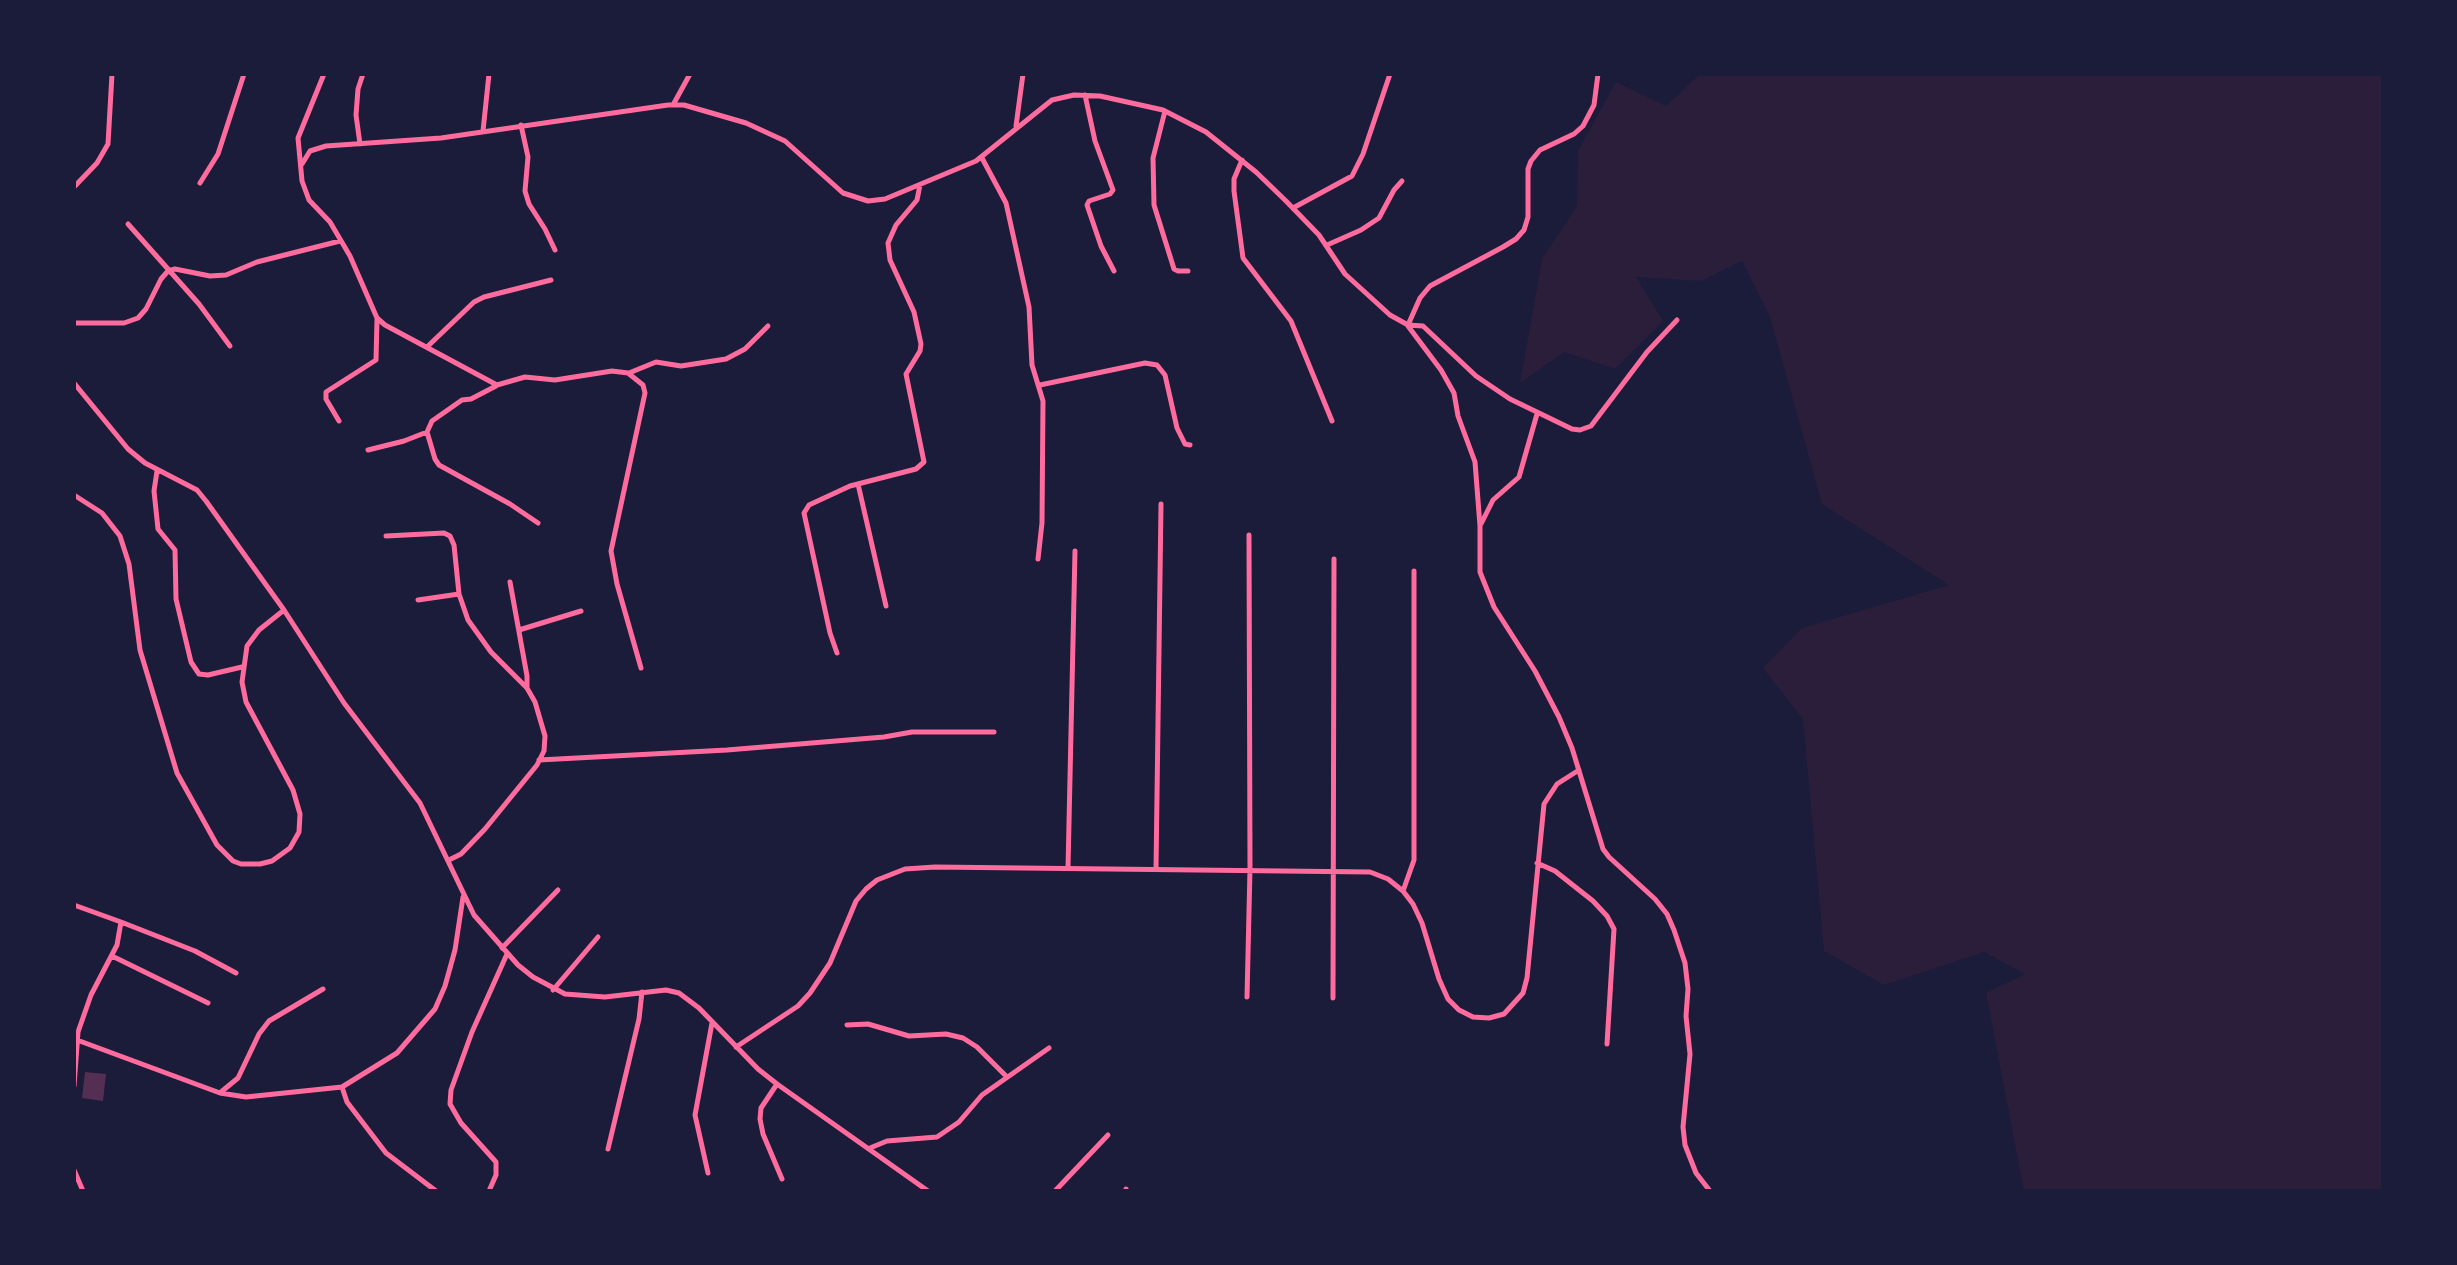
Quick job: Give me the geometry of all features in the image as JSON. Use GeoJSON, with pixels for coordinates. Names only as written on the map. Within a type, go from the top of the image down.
{"type":"FeatureCollection","features":[{"type":"Feature","properties":{"kind":"street"},"geometry":{"type":"LineString","coordinates":[[74,187],[97,163],[108,144],[112,74]]}},
{"type":"Feature","properties":{"kind":"street"},"geometry":{"type":"LineString","coordinates":[[200,183],[218,154],[244,74]]}},
{"type":"Feature","properties":{"kind":"street"},"geometry":{"type":"LineString","coordinates":[[324,74],[298,138],[302,181],[309,200],[330,222],[377,318],[376,360],[326,392],[326,399],[339,421]]}},
{"type":"Feature","properties":{"kind":"street"},"geometry":{"type":"LineString","coordinates":[[360,144],[356,115],[358,89],[363,74]]}},
{"type":"Feature","properties":{"kind":"street"},"geometry":{"type":"LineString","coordinates":[[483,131],[489,74]]}},
{"type":"Feature","properties":{"kind":"street"},"geometry":{"type":"LineString","coordinates":[[673,105],[690,74]]}},
{"type":"Feature","properties":{"kind":"street"},"geometry":{"type":"LineString","coordinates":[[1016,127],[1023,74]]}},
{"type":"Feature","properties":{"kind":"street"},"geometry":{"type":"LineString","coordinates":[[1293,208],[1352,176],[1363,154],[1390,74]]}},
{"type":"Feature","properties":{"kind":"street"},"geometry":{"type":"LineString","coordinates":[[1408,325],[1420,298],[1430,286],[1503,247],[1524,230],[1528,217],[1528,169],[1531,161],[1540,150],[1574,134],[1583,126],[1594,105],[1598,74]]}},
{"type":"Feature","properties":{"kind":"street"},"geometry":{"type":"LineString","coordinates":[[302,164],[310,151],[318,148],[483,131],[673,105],[702,108],[771,133],[785,141],[843,193],[868,201],[885,199],[982,158],[1052,100],[1085,95],[1165,111],[1206,132],[1242,160],[1293,208],[1327,245],[1345,274],[1382,309],[1408,325],[1454,393],[1458,416],[1475,462],[1480,572],[1487,590],[1494,607],[1546,691],[1572,748],[1603,849],[1667,914],[1685,963],[1690,1054],[1683,1127],[1685,1145],[1696,1173],[1710,1191]]}},
{"type":"Feature","properties":{"kind":"street"},"geometry":{"type":"LineString","coordinates":[[1085,95],[1095,141],[1113,190],[1089,201],[1087,205],[1101,246],[1114,271]]}},
{"type":"Feature","properties":{"kind":"street"},"geometry":{"type":"LineString","coordinates":[[1165,111],[1153,158],[1154,205],[1174,269],[1188,271]]}},
{"type":"Feature","properties":{"kind":"street"},"geometry":{"type":"LineString","coordinates":[[521,125],[528,157],[525,191],[555,250]]}},
{"type":"Feature","properties":{"kind":"street"},"geometry":{"type":"LineString","coordinates":[[982,158],[1006,203],[1029,307],[1032,365],[1040,385],[1044,438],[1038,559]]}},
{"type":"Feature","properties":{"kind":"street"},"geometry":{"type":"LineString","coordinates":[[1242,160],[1234,179],[1234,191],[1243,258],[1291,321],[1332,421]]}},
{"type":"Feature","properties":{"kind":"street"},"geometry":{"type":"LineString","coordinates":[[1327,245],[1379,218],[1402,181]]}},
{"type":"Feature","properties":{"kind":"street"},"geometry":{"type":"LineString","coordinates":[[837,653],[804,513],[809,505],[858,484],[916,469],[924,462],[906,374],[921,344],[914,312],[890,260],[888,243],[896,225],[917,200],[920,185]]}},
{"type":"Feature","properties":{"kind":"street"},"geometry":{"type":"LineString","coordinates":[[128,224],[199,304],[230,346]]}},
{"type":"Feature","properties":{"kind":"street"},"geometry":{"type":"LineString","coordinates":[[74,323],[124,323],[138,318],[168,271],[175,269],[210,276],[226,275],[257,262],[340,241]]}},
{"type":"Feature","properties":{"kind":"street"},"geometry":{"type":"LineString","coordinates":[[427,347],[474,302],[551,280]]}},
{"type":"Feature","properties":{"kind":"street"},"geometry":{"type":"LineString","coordinates":[[377,318],[497,385]]}},
{"type":"Feature","properties":{"kind":"street"},"geometry":{"type":"LineString","coordinates":[[1408,325],[1423,326],[1476,376],[1537,414],[1572,429],[1591,426],[1647,352],[1677,320]]}},
{"type":"Feature","properties":{"kind":"street"},"geometry":{"type":"LineString","coordinates":[[538,523],[439,465],[427,432],[432,421],[497,385],[525,377],[555,380],[600,371],[628,373],[656,362],[681,366],[726,359],[745,349],[768,326]]}},
{"type":"Feature","properties":{"kind":"street"},"geometry":{"type":"LineString","coordinates":[[1040,385],[1145,363],[1157,365],[1165,375],[1177,428],[1185,444],[1190,445]]}},
{"type":"Feature","properties":{"kind":"street"},"geometry":{"type":"LineString","coordinates":[[628,373],[638,379],[645,393],[611,551],[641,668]]}},
{"type":"Feature","properties":{"kind":"street"},"geometry":{"type":"LineString","coordinates":[[74,383],[128,449],[157,470],[197,490],[284,610],[344,703],[420,803],[449,860],[463,896],[474,915],[507,954],[533,977],[565,994],[605,997],[666,990],[679,993],[777,1084],[928,1191]]}},
{"type":"Feature","properties":{"kind":"street"},"geometry":{"type":"LineString","coordinates":[[1480,526],[1493,500],[1519,477],[1537,414]]}},
{"type":"Feature","properties":{"kind":"street"},"geometry":{"type":"LineString","coordinates":[[368,450],[427,432]]}},
{"type":"Feature","properties":{"kind":"street"},"geometry":{"type":"LineString","coordinates":[[157,470],[154,491],[158,529],[175,550],[176,599],[191,662],[199,674],[208,675],[242,667]]}},
{"type":"Feature","properties":{"kind":"street"},"geometry":{"type":"LineString","coordinates":[[858,484],[886,606]]}},
{"type":"Feature","properties":{"kind":"street"},"geometry":{"type":"LineString","coordinates":[[74,495],[102,513],[120,536],[129,564],[140,650],[177,773],[217,845],[233,861],[249,865],[272,861],[290,848],[299,832],[300,814],[293,790],[246,702],[242,682],[247,646],[259,630],[284,610]]}},
{"type":"Feature","properties":{"kind":"street"},"geometry":{"type":"LineString","coordinates":[[1156,869],[1161,504]]}},
{"type":"Feature","properties":{"kind":"street"},"geometry":{"type":"LineString","coordinates":[[386,536],[444,533],[450,536],[454,545],[459,594],[468,620],[479,637],[527,688],[535,702],[545,736],[544,751],[539,760],[485,829],[461,854],[449,860]]}},
{"type":"Feature","properties":{"kind":"street"},"geometry":{"type":"LineString","coordinates":[[1247,997],[1250,869],[1249,535]]}},
{"type":"Feature","properties":{"kind":"street"},"geometry":{"type":"LineString","coordinates":[[1068,868],[1075,551]]}},
{"type":"Feature","properties":{"kind":"street"},"geometry":{"type":"LineString","coordinates":[[1333,998],[1334,559]]}},
{"type":"Feature","properties":{"kind":"street"},"geometry":{"type":"LineString","coordinates":[[1403,891],[1414,860],[1414,571]]}},
{"type":"Feature","properties":{"kind":"street"},"geometry":{"type":"LineString","coordinates":[[510,582],[527,688]]}},
{"type":"Feature","properties":{"kind":"street"},"geometry":{"type":"LineString","coordinates":[[418,600],[459,594]]}},
{"type":"Feature","properties":{"kind":"street"},"geometry":{"type":"LineString","coordinates":[[519,630],[581,611]]}},
{"type":"Feature","properties":{"kind":"street"},"geometry":{"type":"LineString","coordinates":[[539,760],[727,750],[927,731],[994,732]]}},
{"type":"Feature","properties":{"kind":"street"},"geometry":{"type":"LineString","coordinates":[[736,1047],[798,1006],[810,993],[830,963],[856,901],[877,880],[905,869],[921,868],[1370,872],[1388,879],[1403,891],[1422,923],[1448,999],[1459,1010],[1473,1017],[1489,1018],[1504,1014],[1523,993],[1527,978],[1544,804],[1557,784],[1579,770]]}},
{"type":"Feature","properties":{"kind":"street"},"geometry":{"type":"LineString","coordinates":[[1537,863],[1555,871],[1593,901],[1614,929],[1607,1044]]}},
{"type":"Feature","properties":{"kind":"street"},"geometry":{"type":"LineString","coordinates":[[502,948],[558,890]]}},
{"type":"Feature","properties":{"kind":"street"},"geometry":{"type":"LineString","coordinates":[[77,1040],[220,1093],[246,1097],[342,1087],[397,1053],[435,1009],[455,950],[463,896]]}},
{"type":"Feature","properties":{"kind":"street"},"geometry":{"type":"LineString","coordinates":[[74,905],[195,951],[236,973]]}},
{"type":"Feature","properties":{"kind":"street"},"geometry":{"type":"LineString","coordinates":[[74,1086],[77,1040],[91,995],[117,945],[121,922]]}},
{"type":"Feature","properties":{"kind":"street"},"geometry":{"type":"LineString","coordinates":[[553,990],[598,937]]}},
{"type":"Feature","properties":{"kind":"street"},"geometry":{"type":"LineString","coordinates":[[489,1191],[496,1175],[496,1162],[461,1123],[450,1104],[451,1090],[472,1032],[507,954]]}},
{"type":"Feature","properties":{"kind":"street"},"geometry":{"type":"LineString","coordinates":[[112,956],[208,1003]]}},
{"type":"Feature","properties":{"kind":"street"},"geometry":{"type":"LineString","coordinates":[[220,1093],[238,1078],[259,1034],[269,1021],[323,989]]}},
{"type":"Feature","properties":{"kind":"street"},"geometry":{"type":"LineString","coordinates":[[608,1149],[639,1019],[642,992]]}},
{"type":"Feature","properties":{"kind":"street"},"geometry":{"type":"LineString","coordinates":[[708,1173],[695,1115],[712,1022]]}},
{"type":"Feature","properties":{"kind":"street"},"geometry":{"type":"LineString","coordinates":[[847,1025],[868,1024],[909,1036],[946,1034],[963,1038],[977,1047],[1006,1076]]}},
{"type":"Feature","properties":{"kind":"street"},"geometry":{"type":"LineString","coordinates":[[870,1148],[887,1141],[937,1137],[959,1122],[982,1095],[1049,1048]]}},
{"type":"Feature","properties":{"kind":"street"},"geometry":{"type":"LineString","coordinates":[[777,1084],[761,1108],[760,1119],[782,1179]]}},
{"type":"Feature","properties":{"kind":"street"},"geometry":{"type":"LineString","coordinates":[[342,1087],[347,1102],[386,1153],[436,1191]]}},
{"type":"Feature","properties":{"kind":"street"},"geometry":{"type":"LineString","coordinates":[[1055,1191],[1108,1135]]}},
{"type":"Feature","properties":{"kind":"street"},"geometry":{"type":"LineString","coordinates":[[74,1170],[83,1191]]}},
{"type":"Feature","properties":{"kind":"shaded area"},"geometry":{"type":"Polygon","coordinates":[[[1700,74],[2383,74],[2383,1191],[2024,1191],[1986,993],[2025,974],[1984,952],[1884,985],[1824,951],[1803,719],[1763,668],[1802,628],[1949,585],[1822,504],[1770,317],[1742,261],[1701,281],[1636,277],[1663,321],[1615,369],[1564,352],[1520,383],[1542,259],[1577,206],[1578,151],[1616,82],[1666,106],[1700,74]]]}},
{"type":"Feature","properties":{"kind":"building"},"geometry":{"type":"Polygon","coordinates":[[[85,1072],[106,1074],[103,1101],[82,1098],[85,1072]]]}}]}
